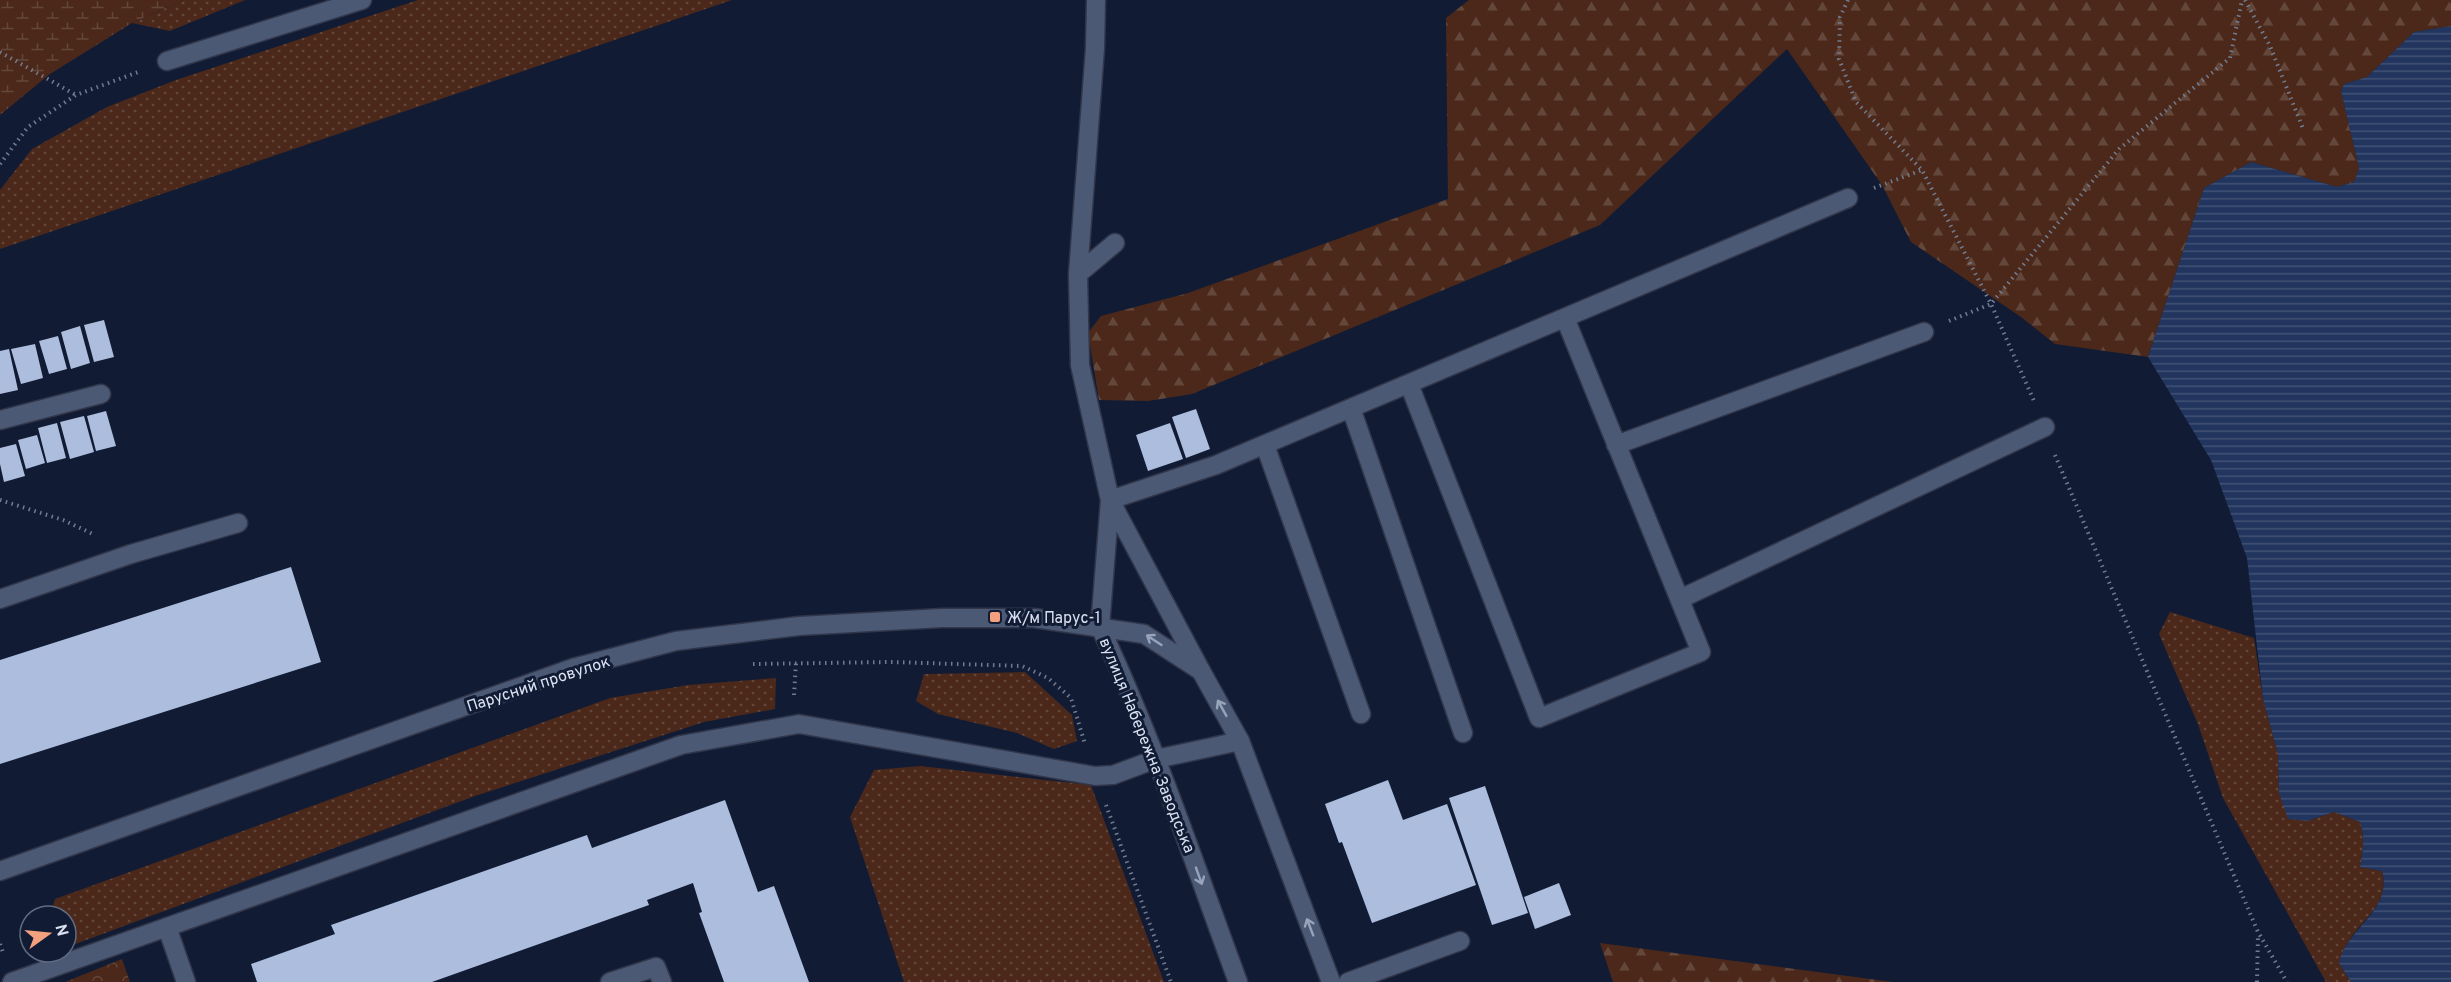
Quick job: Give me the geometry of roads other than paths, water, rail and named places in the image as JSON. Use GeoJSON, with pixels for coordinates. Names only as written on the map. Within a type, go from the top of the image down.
{"type":"FeatureCollection","features":[{"type":"Feature","properties":{"kind":"street"},"geometry":{"type":"LineString","coordinates":[[167,61],[362,0]]}},
{"type":"Feature","properties":{"kind":"street"},"geometry":{"type":"LineString","coordinates":[[1096,0],[1095,48],[1078,274],[1080,365],[1110,500],[1201,671]]}},
{"type":"Feature","properties":{"kind":"street"},"geometry":{"type":"LineString","coordinates":[[1110,500],[1216,465],[1265,445],[1848,198]]}},
{"type":"Feature","properties":{"kind":"street"},"geometry":{"type":"LineString","coordinates":[[1078,274],[1115,243]]}},
{"type":"Feature","properties":{"kind":"street"},"geometry":{"type":"LineString","coordinates":[[1409,384],[1539,718],[1701,652],[1565,318]]}},
{"type":"Feature","properties":{"kind":"street"},"geometry":{"type":"LineString","coordinates":[[1616,445],[1924,332]]}},
{"type":"Feature","properties":{"kind":"street"},"geometry":{"type":"LineString","coordinates":[[0,420],[101,394]]}},
{"type":"Feature","properties":{"kind":"street"},"geometry":{"type":"LineString","coordinates":[[1351,408],[1463,733]]}},
{"type":"Feature","properties":{"kind":"street"},"geometry":{"type":"LineString","coordinates":[[1680,599],[2045,427]]}},
{"type":"Feature","properties":{"kind":"street"},"geometry":{"type":"LineString","coordinates":[[1265,445],[1361,714]]}},
{"type":"Feature","properties":{"kind":"street"},"geometry":{"type":"LineString","coordinates":[[1100,627],[1110,500]]}},
{"type":"Feature","properties":{"kind":"street"},"geometry":{"type":"LineString","coordinates":[[0,599],[131,554],[238,523]]}},
{"type":"Feature","properties":{"kind":"street","name":"Парусний провулок"},"geometry":{"type":"LineString","coordinates":[[0,870],[573,668],[676,641],[799,626],[942,618],[1034,618],[1100,627]]}},
{"type":"Feature","properties":{"kind":"street","name":"вулиця Набережна Заводська"},"geometry":{"type":"LineString","coordinates":[[1100,627],[1144,634],[1201,671],[1240,741],[1331,982]]}},
{"type":"Feature","properties":{"kind":"street","name":"вулиця Набережна Заводська"},"geometry":{"type":"LineString","coordinates":[[1100,627],[1156,759],[1238,982]]}},
{"type":"Feature","properties":{"kind":"street"},"geometry":{"type":"LineString","coordinates":[[12,982],[681,745],[799,724],[1095,776],[1113,775],[1156,759],[1240,741]]}},
{"type":"Feature","properties":{"kind":"street"},"geometry":{"type":"LineString","coordinates":[[167,927],[186,982]]}},
{"type":"Feature","properties":{"kind":"street"},"geometry":{"type":"LineString","coordinates":[[1348,982],[1460,941]]}},
{"type":"Feature","properties":{"kind":"street"},"geometry":{"type":"LineString","coordinates":[[610,982],[656,967],[662,982]]}},
{"type":"Feature","properties":{"kind":"water"},"geometry":{"type":"Polygon","coordinates":[[[2451,26],[2451,982],[2351,982],[2339,963],[2350,939],[2381,897],[2384,885],[2382,871],[2360,867],[2363,834],[2360,822],[2334,812],[2307,821],[2288,819],[2279,793],[2278,754],[2263,699],[2247,558],[2211,460],[2148,357],[2204,188],[2251,162],[2337,187],[2354,182],[2359,168],[2341,91],[2344,84],[2367,77],[2414,32],[2451,26]]]}},
{"type":"Feature","properties":{"kind":"place","name":"Ж/м Парус-1"},"geometry":{"type":"Point","coordinates":[995,617]}}]}
